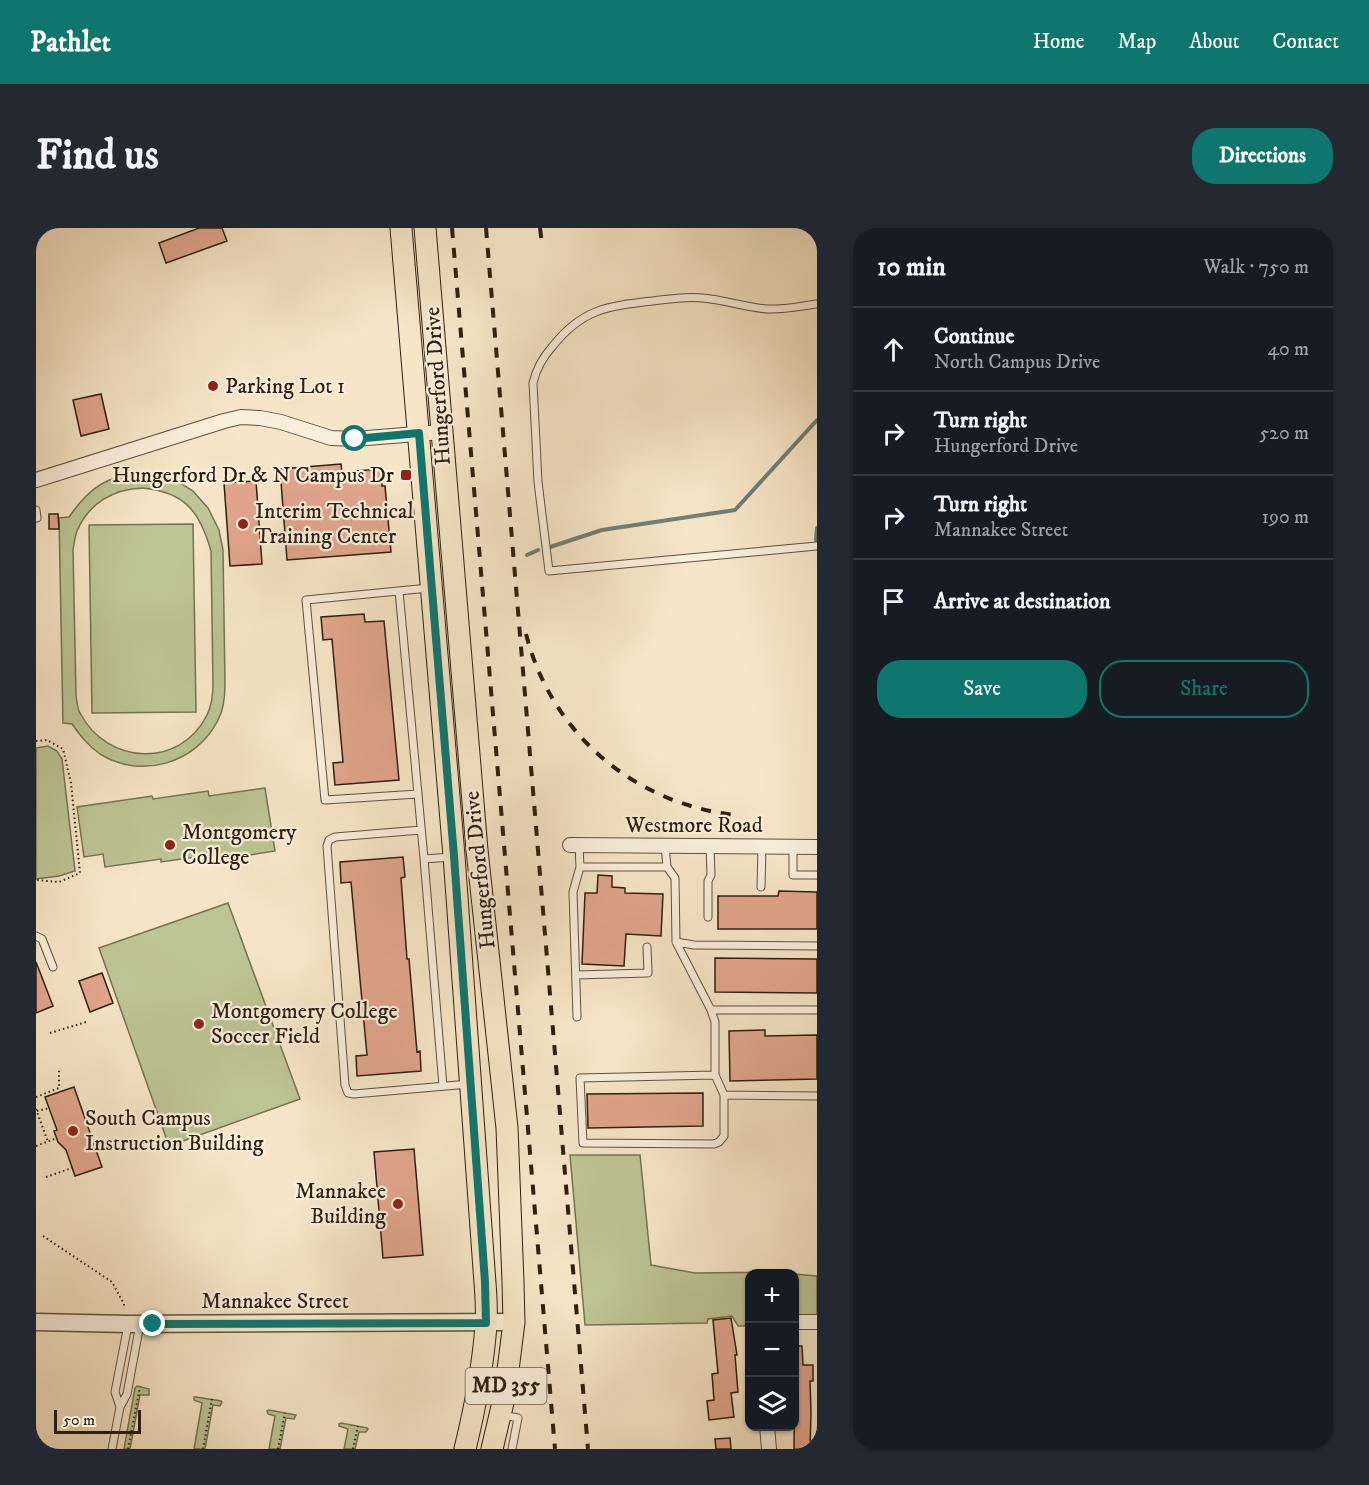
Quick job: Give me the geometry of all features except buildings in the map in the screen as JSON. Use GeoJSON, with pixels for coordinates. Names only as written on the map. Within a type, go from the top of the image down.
{"type":"FeatureCollection","features":[{"type":"Feature","properties":{"kind":"main road","name":"Hungerford Drive"},"geometry":{"type":"LineString","coordinates":[[401,228],[454,856],[485,1282],[486,1323],[478,1388],[465,1449]]}},
{"type":"Feature","properties":{"kind":"main road","name":"Hungerford Drive"},"geometry":{"type":"LineString","coordinates":[[424,228],[478,854],[507,1128],[514,1322],[505,1394],[492,1449]]}},
{"type":"Feature","properties":{"kind":"main road"},"geometry":{"type":"LineString","coordinates":[[454,856],[478,854]]}},
{"type":"Feature","properties":{"kind":"street"},"geometry":{"type":"LineString","coordinates":[[36,480],[241,417],[281,422],[331,438],[355,439],[441,432]]}},
{"type":"Feature","properties":{"kind":"street","name":"Westmore Road"},"geometry":{"type":"LineString","coordinates":[[574,845],[817,847]]}},
{"type":"Feature","properties":{"kind":"street","name":"Mannakee Street"},"geometry":{"type":"LineString","coordinates":[[36,1322],[131,1319],[514,1322]]}},
{"type":"Feature","properties":{"kind":"street"},"geometry":{"type":"LineString","coordinates":[[799,1322],[817,1322]]}},
{"type":"Feature","properties":{"kind":"street"},"geometry":{"type":"LineString","coordinates":[[767,1431],[768,1449]]}},
{"type":"Feature","properties":{"kind":"lane"},"geometry":{"type":"LineString","coordinates":[[817,304],[770,309],[703,298],[682,297],[605,308],[578,320],[560,336],[547,352],[533,383],[538,482],[549,571],[817,546]]}},
{"type":"Feature","properties":{"kind":"lane"},"geometry":{"type":"LineString","coordinates":[[36,510],[38,518],[36,518]]}},
{"type":"Feature","properties":{"kind":"lane"},"geometry":{"type":"LineString","coordinates":[[418,794],[325,800],[306,600],[432,587]]}},
{"type":"Feature","properties":{"kind":"lane"},"geometry":{"type":"LineString","coordinates":[[399,591],[443,1086]]}},
{"type":"Feature","properties":{"kind":"lane"},"geometry":{"type":"LineString","coordinates":[[421,830],[335,837],[329,840],[327,846],[345,1085],[348,1093],[354,1094],[471,1083]]}},
{"type":"Feature","properties":{"kind":"lane"},"geometry":{"type":"LineString","coordinates":[[574,845],[580,867],[573,892],[577,1017]]}},
{"type":"Feature","properties":{"kind":"lane"},"geometry":{"type":"LineString","coordinates":[[665,845],[667,867],[675,878],[676,942],[715,1022],[715,1075],[724,1095],[724,1136],[714,1144],[583,1143],[580,1078],[715,1075]]}},
{"type":"Feature","properties":{"kind":"lane"},"geometry":{"type":"LineString","coordinates":[[708,917],[708,881],[711,875],[710,845]]}},
{"type":"Feature","properties":{"kind":"lane"},"geometry":{"type":"LineString","coordinates":[[761,887],[762,846]]}},
{"type":"Feature","properties":{"kind":"lane"},"geometry":{"type":"LineString","coordinates":[[793,847],[793,875],[817,875]]}},
{"type":"Feature","properties":{"kind":"lane"},"geometry":{"type":"LineString","coordinates":[[424,859],[454,856]]}},
{"type":"Feature","properties":{"kind":"lane"},"geometry":{"type":"LineString","coordinates":[[580,867],[667,867]]}},
{"type":"Feature","properties":{"kind":"lane"},"geometry":{"type":"LineString","coordinates":[[36,936],[42,939],[53,967]]}},
{"type":"Feature","properties":{"kind":"lane"},"geometry":{"type":"LineString","coordinates":[[676,942],[694,945],[817,946]]}},
{"type":"Feature","properties":{"kind":"lane"},"geometry":{"type":"LineString","coordinates":[[576,975],[648,973],[647,947]]}},
{"type":"Feature","properties":{"kind":"lane"},"geometry":{"type":"LineString","coordinates":[[711,1010],[817,1011]]}},
{"type":"Feature","properties":{"kind":"lane"},"geometry":{"type":"LineString","coordinates":[[724,1095],[817,1096]]}},
{"type":"Feature","properties":{"kind":"lane"},"geometry":{"type":"LineString","coordinates":[[120,1407],[115,1392],[131,1319]]}},
{"type":"Feature","properties":{"kind":"lane"},"geometry":{"type":"LineString","coordinates":[[112,1449],[120,1407],[127,1394],[131,1319]]}},
{"type":"Feature","properties":{"kind":"lane"},"geometry":{"type":"LineString","coordinates":[[500,1415],[518,1418],[512,1449]]}},
{"type":"Feature","properties":{"kind":"path"},"geometry":{"type":"LineString","coordinates":[[36,741],[47,740],[63,749],[72,783],[80,873],[59,882],[36,880]]}},
{"type":"Feature","properties":{"kind":"path"},"geometry":{"type":"LineString","coordinates":[[50,1033],[86,1022]]}},
{"type":"Feature","properties":{"kind":"path"},"geometry":{"type":"LineString","coordinates":[[36,1097],[59,1088],[59,1069]]}},
{"type":"Feature","properties":{"kind":"path"},"geometry":{"type":"LineString","coordinates":[[48,1142],[36,1110],[49,1108]]}},
{"type":"Feature","properties":{"kind":"path"},"geometry":{"type":"LineString","coordinates":[[36,1146],[57,1138]]}},
{"type":"Feature","properties":{"kind":"path"},"geometry":{"type":"LineString","coordinates":[[46,1177],[72,1168]]}},
{"type":"Feature","properties":{"kind":"path"},"geometry":{"type":"LineString","coordinates":[[43,1236],[112,1282],[131,1319]]}},
{"type":"Feature","properties":{"kind":"path"},"geometry":{"type":"LineString","coordinates":[[128,1449],[140,1387]]}},
{"type":"Feature","properties":{"kind":"path"},"geometry":{"type":"LineString","coordinates":[[203,1449],[212,1399]]}},
{"type":"Feature","properties":{"kind":"path"},"geometry":{"type":"LineString","coordinates":[[278,1449],[285,1413]]}},
{"type":"Feature","properties":{"kind":"path"},"geometry":{"type":"LineString","coordinates":[[353,1449],[358,1426]]}},
{"type":"Feature","properties":{"kind":"green space"},"geometry":{"type":"Polygon","coordinates":[[[143,473],[174,479],[193,491],[208,508],[219,530],[223,550],[225,684],[222,711],[209,735],[196,747],[182,757],[150,766],[133,766],[116,762],[100,754],[88,744],[72,724],[63,723],[59,518],[69,517],[84,498],[100,485],[130,474],[143,473]],[[132,489],[103,499],[82,521],[76,533],[73,550],[78,709],[92,730],[107,743],[125,751],[144,754],[162,752],[180,745],[195,733],[209,711],[213,692],[211,551],[202,525],[189,506],[180,499],[158,490],[132,489]]]}},
{"type":"Feature","properties":{"kind":"green space"},"geometry":{"type":"Polygon","coordinates":[[[193,524],[196,712],[92,713],[89,525],[193,524]]]}},
{"type":"Feature","properties":{"kind":"green space"},"geometry":{"type":"Polygon","coordinates":[[[48,746],[57,751],[62,759],[75,871],[36,879],[36,748],[48,746]]]}},
{"type":"Feature","properties":{"kind":"green space"},"geometry":{"type":"Polygon","coordinates":[[[265,788],[275,851],[218,860],[217,854],[105,867],[103,854],[84,857],[77,807],[152,796],[153,799],[208,791],[209,796],[265,788]]]}},
{"type":"Feature","properties":{"kind":"green space","name":"Montgomery College Soccer Field"},"geometry":{"type":"Polygon","coordinates":[[[228,903],[300,1099],[169,1146],[99,948],[228,903]]]}},
{"type":"Feature","properties":{"kind":"green space"},"geometry":{"type":"Polygon","coordinates":[[[570,1155],[640,1155],[651,1265],[695,1273],[745,1272],[745,1326],[738,1326],[732,1316],[708,1319],[707,1323],[585,1325],[570,1155]]]}},
{"type":"Feature","properties":{"kind":"green space"},"geometry":{"type":"Polygon","coordinates":[[[799,1274],[817,1276],[817,1318],[799,1318],[799,1274]]]}},
{"type":"Feature","properties":{"kind":"green space"},"geometry":{"type":"Polygon","coordinates":[[[137,1386],[149,1389],[149,1395],[140,1395],[130,1449],[124,1449],[135,1388],[137,1386]]]}},
{"type":"Feature","properties":{"kind":"green space"},"geometry":{"type":"Polygon","coordinates":[[[194,1397],[222,1402],[220,1406],[213,1405],[205,1449],[194,1449],[202,1403],[194,1400],[194,1397]]]}},
{"type":"Feature","properties":{"kind":"green space"},"geometry":{"type":"Polygon","coordinates":[[[269,1410],[296,1415],[294,1419],[286,1418],[280,1449],[269,1449],[275,1416],[268,1414],[269,1410]]]}},
{"type":"Feature","properties":{"kind":"green space"},"geometry":{"type":"Polygon","coordinates":[[[341,1423],[368,1429],[366,1432],[359,1432],[355,1449],[344,1449],[348,1429],[339,1426],[341,1423]]]}},
{"type":"Feature","properties":{"kind":"waterway"},"geometry":{"type":"LineString","coordinates":[[550,547],[602,530],[735,510],[817,420]]}},
{"type":"Feature","properties":{"kind":"waterway"},"geometry":{"type":"LineString","coordinates":[[816,540],[817,528]]}},
{"type":"Feature","properties":{"kind":"waterway"},"geometry":{"type":"LineString","coordinates":[[527,555],[538,550]]}},
{"type":"Feature","properties":{"kind":"railway"},"geometry":{"type":"LineString","coordinates":[[452,228],[555,1449]]}},
{"type":"Feature","properties":{"kind":"railway"},"geometry":{"type":"LineString","coordinates":[[486,228],[588,1449]]}},
{"type":"Feature","properties":{"kind":"railway"},"geometry":{"type":"LineString","coordinates":[[540,228],[542,244]]}},
{"type":"Feature","properties":{"kind":"railway"},"geometry":{"type":"LineString","coordinates":[[526,634],[538,670],[555,702],[576,732],[602,757],[630,779],[662,796],[697,808],[734,815]]}},
{"type":"Feature","properties":{"kind":"place","name":"Parking Lot 1"},"geometry":{"type":"Point","coordinates":[213,386]}},
{"type":"Feature","properties":{"kind":"place","name":"Hungerford Dr & N Campus Dr"},"geometry":{"type":"Point","coordinates":[406,475]}},
{"type":"Feature","properties":{"kind":"place","name":"Interim Technical Training Center"},"geometry":{"type":"Point","coordinates":[243,524]}},
{"type":"Feature","properties":{"kind":"place","name":"Montgomery College"},"geometry":{"type":"Point","coordinates":[170,845]}},
{"type":"Feature","properties":{"kind":"place","name":"Montgomery College Soccer Field"},"geometry":{"type":"Point","coordinates":[199,1024]}},
{"type":"Feature","properties":{"kind":"place","name":"South Campus Instruction Building"},"geometry":{"type":"Point","coordinates":[73,1131]}},
{"type":"Feature","properties":{"kind":"place","name":"Mannakee Building"},"geometry":{"type":"Point","coordinates":[398,1204]}},
{"type":"Feature","properties":{"kind":"route"},"geometry":{"type":"LineString","coordinates":[[153,1324],[486,1323],[485,1282],[454,856],[419,433],[355,439]]}}]}
